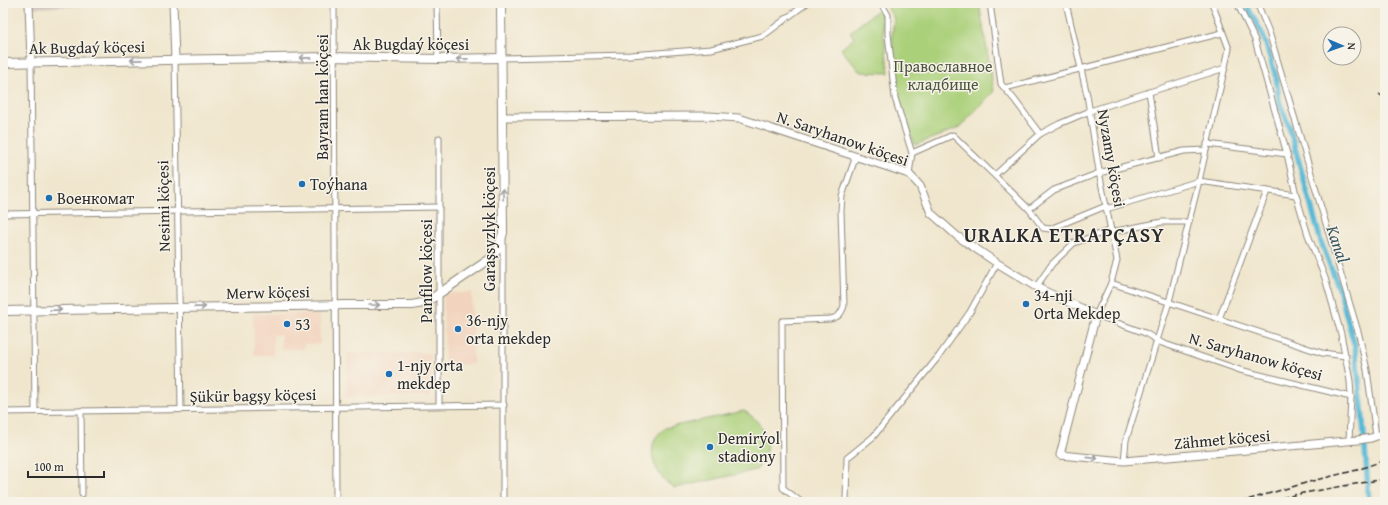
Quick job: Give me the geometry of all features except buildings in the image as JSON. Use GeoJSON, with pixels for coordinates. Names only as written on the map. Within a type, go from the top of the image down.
{"type":"FeatureCollection","features":[{"type":"Feature","properties":{"kind":"main road"},"geometry":{"type":"LineString","coordinates":[[29,3],[31,62]]}},
{"type":"Feature","properties":{"kind":"main road","name":"Nesimi köçesi"},"geometry":{"type":"LineString","coordinates":[[173,3],[175,60]]}},
{"type":"Feature","properties":{"kind":"main road","name":"Garaşsyzlyk köçesi"},"geometry":{"type":"LineString","coordinates":[[501,3],[503,233]]}},
{"type":"Feature","properties":{"kind":"main road","name":"Ak Bugdaý köçesi"},"geometry":{"type":"LineString","coordinates":[[3,63],[335,58],[438,60],[502,58]]}},
{"type":"Feature","properties":{"kind":"main road","name":"N. Saryhanow köçesi"},"geometry":{"type":"LineString","coordinates":[[502,117],[709,116],[739,118],[856,156],[909,174],[920,186],[931,213],[957,236],[1036,287],[1096,315]]}},
{"type":"Feature","properties":{"kind":"main road","name":"Merw köçesi"},"geometry":{"type":"LineString","coordinates":[[3,311],[179,307],[412,305],[423,303],[490,259],[498,249],[503,233]]}},
{"type":"Feature","properties":{"kind":"main road","name":"Nyzamy köçesi"},"geometry":{"type":"LineString","coordinates":[[1060,455],[1096,315]]}},
{"type":"Feature","properties":{"kind":"main road","name":"Zähmet köçesi"},"geometry":{"type":"LineString","coordinates":[[1060,455],[1124,461],[1349,441],[1374,437],[1385,433]]}},
{"type":"Feature","properties":{"kind":"street","name":"Bayram han köçesi"},"geometry":{"type":"LineString","coordinates":[[334,3],[336,502]]}},
{"type":"Feature","properties":{"kind":"street"},"geometry":{"type":"LineString","coordinates":[[438,3],[438,60]]}},
{"type":"Feature","properties":{"kind":"street","name":"Ak Bugdaý köçesi"},"geometry":{"type":"LineString","coordinates":[[502,58],[630,55],[711,49],[763,36],[807,3]]}},
{"type":"Feature","properties":{"kind":"street"},"geometry":{"type":"LineString","coordinates":[[881,3],[888,15],[888,34],[895,98],[912,153],[909,174]]}},
{"type":"Feature","properties":{"kind":"street"},"geometry":{"type":"LineString","coordinates":[[990,3],[1001,84],[1040,134]]}},
{"type":"Feature","properties":{"kind":"street","name":"Nyzamy köçesi"},"geometry":{"type":"LineString","coordinates":[[1067,3],[1090,111],[1099,173],[1117,260],[1111,283],[1096,315]]}},
{"type":"Feature","properties":{"kind":"street"},"geometry":{"type":"LineString","coordinates":[[1124,461],[1126,440],[1169,302],[1199,181],[1229,49],[1212,3]]}},
{"type":"Feature","properties":{"kind":"street"},"geometry":{"type":"LineString","coordinates":[[1238,3],[1255,40],[1287,154],[1296,195],[1341,334],[1350,381],[1351,397],[1349,441]]}},
{"type":"Feature","properties":{"kind":"street"},"geometry":{"type":"LineString","coordinates":[[1256,3],[1269,32],[1359,335],[1367,370],[1374,437]]}},
{"type":"Feature","properties":{"kind":"street"},"geometry":{"type":"LineString","coordinates":[[1005,88],[1222,32]]}},
{"type":"Feature","properties":{"kind":"street","name":"Nesimi köçesi"},"geometry":{"type":"LineString","coordinates":[[175,60],[182,409]]}},
{"type":"Feature","properties":{"kind":"street"},"geometry":{"type":"LineString","coordinates":[[31,62],[34,214],[35,411]]}},
{"type":"Feature","properties":{"kind":"street"},"geometry":{"type":"LineString","coordinates":[[995,175],[1040,134],[1090,111],[1225,68]]}},
{"type":"Feature","properties":{"kind":"street"},"geometry":{"type":"LineString","coordinates":[[1150,92],[1159,158]]}},
{"type":"Feature","properties":{"kind":"street"},"geometry":{"type":"LineString","coordinates":[[912,153],[953,135],[1028,209],[1043,228],[1050,229],[1106,208],[1199,181],[1296,195]]}},
{"type":"Feature","properties":{"kind":"street","name":"Panfilow köçesi"},"geometry":{"type":"LineString","coordinates":[[439,138],[439,405]]}},
{"type":"Feature","properties":{"kind":"street"},"geometry":{"type":"LineString","coordinates":[[1028,209],[1054,190],[1099,173],[1184,151],[1207,147],[1287,154]]}},
{"type":"Feature","properties":{"kind":"street"},"geometry":{"type":"LineString","coordinates":[[801,502],[783,488],[782,321],[830,319],[837,317],[841,313],[844,306],[841,211],[842,196],[856,156]]}},
{"type":"Feature","properties":{"kind":"street"},"geometry":{"type":"LineString","coordinates":[[1219,319],[1267,191]]}},
{"type":"Feature","properties":{"kind":"street"},"geometry":{"type":"LineString","coordinates":[[3,214],[440,207]]}},
{"type":"Feature","properties":{"kind":"street"},"geometry":{"type":"LineString","coordinates":[[1036,287],[1052,264],[1074,243],[1111,231],[1162,222],[1188,222]]}},
{"type":"Feature","properties":{"kind":"street","name":"Garaşsyzlyk köçesi"},"geometry":{"type":"LineString","coordinates":[[502,502],[504,405],[503,233]]}},
{"type":"Feature","properties":{"kind":"street"},"geometry":{"type":"LineString","coordinates":[[846,502],[847,458],[873,437],[939,356],[970,312],[997,263]]}},
{"type":"Feature","properties":{"kind":"street"},"geometry":{"type":"LineString","coordinates":[[1111,283],[1322,354],[1346,356]]}},
{"type":"Feature","properties":{"kind":"street","name":"N. Saryhanow köçesi"},"geometry":{"type":"LineString","coordinates":[[1096,315],[1144,333],[1157,340],[1240,370],[1351,397]]}},
{"type":"Feature","properties":{"kind":"street","name":"Şükür bagşy köçesi"},"geometry":{"type":"LineString","coordinates":[[3,412],[504,405]]}},
{"type":"Feature","properties":{"kind":"street"},"geometry":{"type":"LineString","coordinates":[[81,411],[82,494]]}},
{"type":"Feature","properties":{"kind":"shaded area"},"geometry":{"type":"Polygon","coordinates":[[[32,3],[103,3],[103,5],[32,8],[32,3]]]}},
{"type":"Feature","properties":{"kind":"shaded area","name":"36-njy orta mekdep"},"geometry":{"type":"Polygon","coordinates":[[[472,292],[473,364],[445,365],[443,294],[472,292]]]}},
{"type":"Feature","properties":{"kind":"shaded area","name":"53"},"geometry":{"type":"Polygon","coordinates":[[[320,313],[320,344],[304,344],[303,349],[281,349],[281,335],[273,335],[273,355],[254,355],[253,314],[320,313]]]}},
{"type":"Feature","properties":{"kind":"shaded area","name":"1-njy orta mekdep"},"geometry":{"type":"Polygon","coordinates":[[[347,353],[431,353],[431,396],[347,397],[347,353]]]}},
{"type":"Feature","properties":{"kind":"green space","name":"Православное кладбище"},"geometry":{"type":"Polygon","coordinates":[[[885,3],[979,3],[994,91],[959,128],[915,145],[898,96],[892,35],[894,19],[885,3]]]}},
{"type":"Feature","properties":{"kind":"green space"},"geometry":{"type":"Polygon","coordinates":[[[880,8],[889,73],[860,72],[841,49],[854,38],[850,32],[880,8]]]}},
{"type":"Feature","properties":{"kind":"green space","name":"Demirýol stadiony"},"geometry":{"type":"Polygon","coordinates":[[[744,411],[752,416],[758,423],[766,438],[767,446],[765,454],[762,462],[756,470],[675,488],[663,479],[655,466],[652,452],[656,437],[665,428],[744,411]]]}},
{"type":"Feature","properties":{"kind":"waterway","name":"Kanal"},"geometry":{"type":"LineString","coordinates":[[1245,3],[1263,35],[1276,77],[1279,101],[1289,126],[1321,242],[1339,288],[1355,347],[1362,408],[1369,502]]}},
{"type":"Feature","properties":{"kind":"railway"},"geometry":{"type":"LineString","coordinates":[[1379,94],[1385,98]]}},
{"type":"Feature","properties":{"kind":"railway"},"geometry":{"type":"LineString","coordinates":[[1240,502],[1357,470],[1385,460]]}},
{"type":"Feature","properties":{"kind":"railway"},"geometry":{"type":"LineString","coordinates":[[1264,502],[1303,493],[1385,479]]}},
{"type":"Feature","properties":{"kind":"place","name":"Toýhana"},"geometry":{"type":"Point","coordinates":[302,184]}},
{"type":"Feature","properties":{"kind":"place","name":"Военкомат"},"geometry":{"type":"Point","coordinates":[49,198]}},
{"type":"Feature","properties":{"kind":"place","name":"34-nji Orta Mekdep"},"geometry":{"type":"Point","coordinates":[1026,304]}},
{"type":"Feature","properties":{"kind":"place","name":"53"},"geometry":{"type":"Point","coordinates":[287,324]}},
{"type":"Feature","properties":{"kind":"place","name":"36-njy orta mekdep"},"geometry":{"type":"Point","coordinates":[458,329]}},
{"type":"Feature","properties":{"kind":"place","name":"1-njy orta mekdep"},"geometry":{"type":"Point","coordinates":[389,374]}},
{"type":"Feature","properties":{"kind":"place","name":"Demirýol stadiony"},"geometry":{"type":"Point","coordinates":[710,447]}},
{"type":"Feature","properties":{"kind":"district","name":"URALKA ETRAPÇASY"},"geometry":{"type":"Point","coordinates":[1064,235]}}]}
